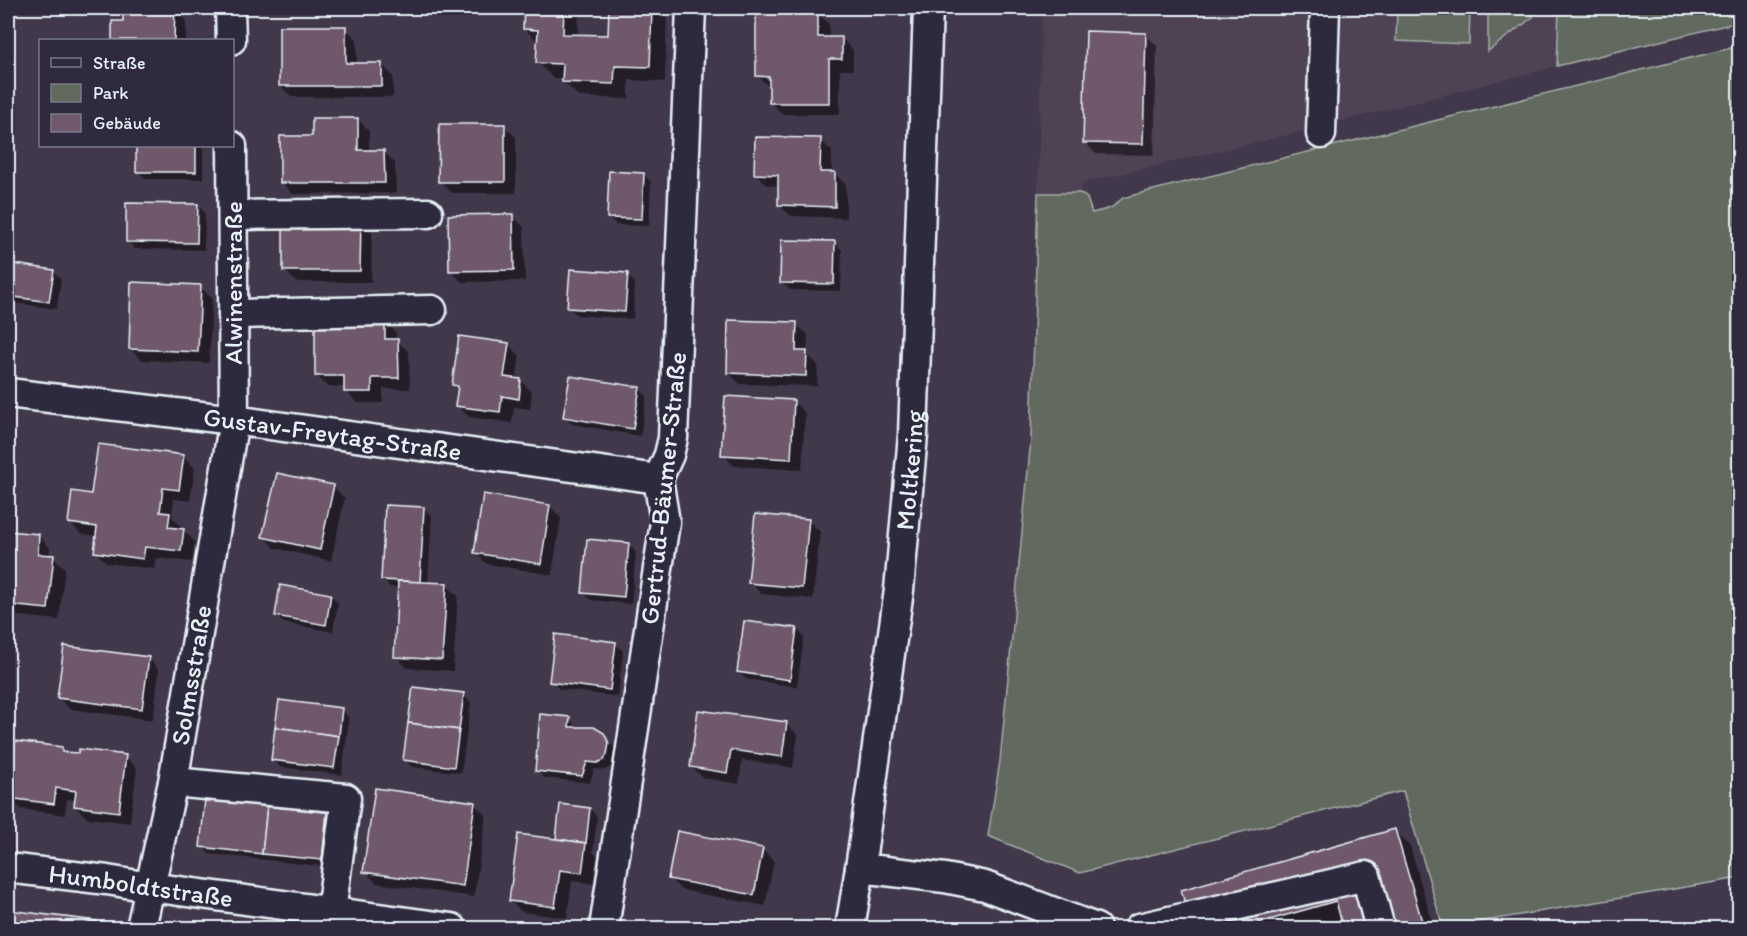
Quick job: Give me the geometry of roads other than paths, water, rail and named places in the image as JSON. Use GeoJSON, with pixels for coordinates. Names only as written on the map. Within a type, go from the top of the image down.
{"type":"FeatureCollection","features":[{"type":"Feature","properties":{"kind":"street"},"geometry":{"type":"LineString","coordinates":[[230,8],[231,39]]}},
{"type":"Feature","properties":{"kind":"street","name":"Gertrud-Bäumer-Straße"},"geometry":{"type":"LineString","coordinates":[[604,928],[665,522],[658,479],[669,455],[673,438],[691,8]]}},
{"type":"Feature","properties":{"kind":"street","name":"Moltkering"},"geometry":{"type":"LineString","coordinates":[[850,928],[899,590],[913,435],[928,8]]}},
{"type":"Feature","properties":{"kind":"street"},"geometry":{"type":"LineString","coordinates":[[1321,134],[1325,8]]}},
{"type":"Feature","properties":{"kind":"street","name":"Alwinenstraße"},"geometry":{"type":"LineString","coordinates":[[232,147],[234,420]]}},
{"type":"Feature","properties":{"kind":"street"},"geometry":{"type":"LineString","coordinates":[[233,215],[428,213]]}},
{"type":"Feature","properties":{"kind":"street"},"geometry":{"type":"LineString","coordinates":[[233,314],[432,310]]}},
{"type":"Feature","properties":{"kind":"street","name":"Gustav-Freytag-Straße"},"geometry":{"type":"LineString","coordinates":[[8,393],[234,420],[658,479]]}},
{"type":"Feature","properties":{"kind":"street","name":"Solmsstraße"},"geometry":{"type":"LineString","coordinates":[[141,928],[172,782],[234,420]]}},
{"type":"Feature","properties":{"kind":"street"},"geometry":{"type":"LineString","coordinates":[[172,782],[346,798],[331,920]]}},
{"type":"Feature","properties":{"kind":"street","name":"Humboldtstraße"},"geometry":{"type":"LineString","coordinates":[[8,868],[107,880],[331,920],[452,928]]}},
{"type":"Feature","properties":{"kind":"street"},"geometry":{"type":"LineString","coordinates":[[860,868],[945,878],[985,886],[1048,920],[1096,928]]}},
{"type":"Feature","properties":{"kind":"street"},"geometry":{"type":"LineString","coordinates":[[1139,928],[1366,876],[1380,928]]}}]}
